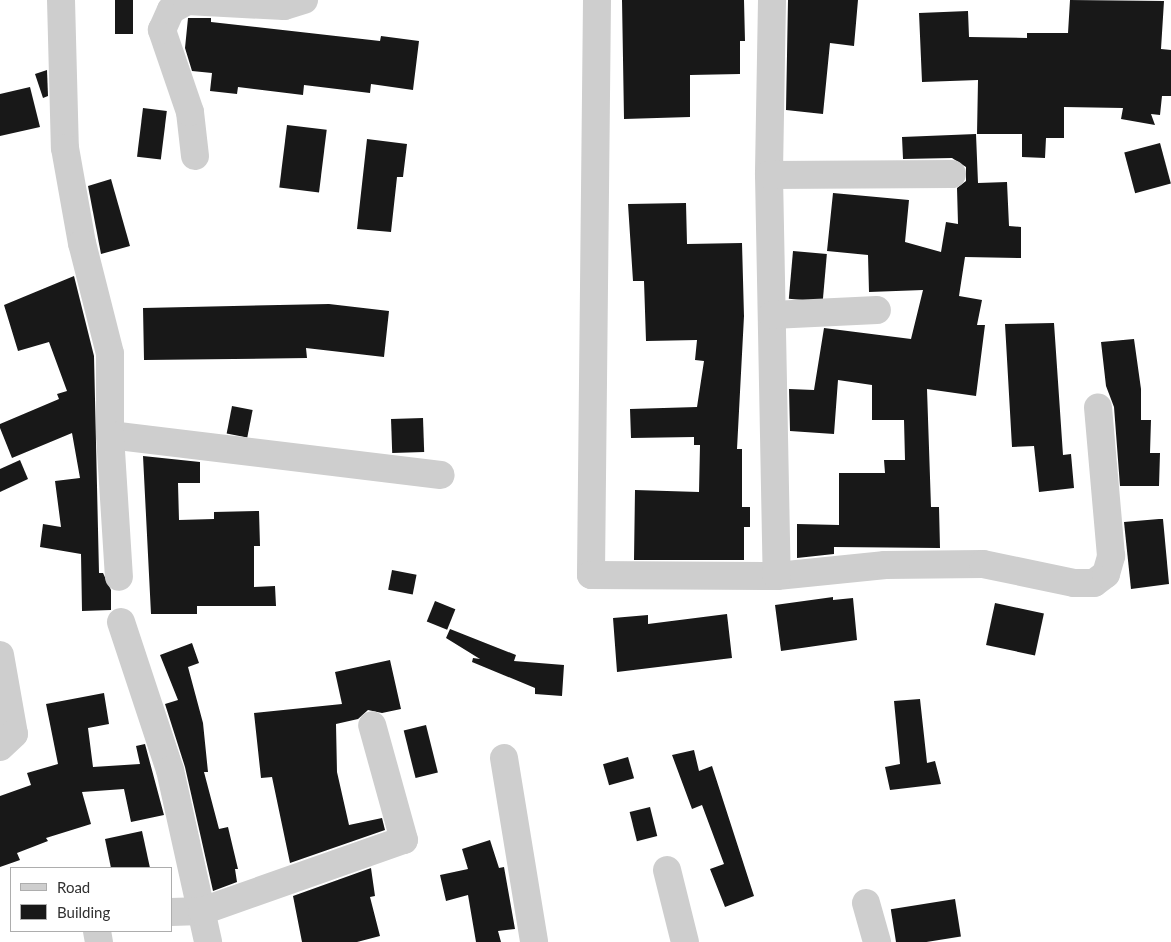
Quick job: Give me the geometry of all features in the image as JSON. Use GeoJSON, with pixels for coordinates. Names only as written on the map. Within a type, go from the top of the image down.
{"type":"FeatureCollection","features":[{"type":"Feature","properties":{"kind":"street"},"geometry":{"type":"LineString","coordinates":[[61,0],[65,148],[82,243],[110,354],[110,435],[119,577]]}},
{"type":"Feature","properties":{"kind":"street"},"geometry":{"type":"LineString","coordinates":[[195,156],[190,112],[162,30],[171,10],[186,1],[284,6],[304,0]]}},
{"type":"Feature","properties":{"kind":"street"},"geometry":{"type":"LineString","coordinates":[[597,0],[592,575],[777,576],[885,565],[983,564],[1074,583],[1094,583],[1106,574],[1111,556],[1098,408]]}},
{"type":"Feature","properties":{"kind":"street"},"geometry":{"type":"LineString","coordinates":[[772,0],[769,175],[777,576]]}},
{"type":"Feature","properties":{"kind":"street"},"geometry":{"type":"LineString","coordinates":[[769,175],[952,174]]}},
{"type":"Feature","properties":{"kind":"street"},"geometry":{"type":"LineString","coordinates":[[772,315],[878,310]]}},
{"type":"Feature","properties":{"kind":"street"},"geometry":{"type":"LineString","coordinates":[[110,435],[441,475]]}},
{"type":"Feature","properties":{"kind":"street"},"geometry":{"type":"LineString","coordinates":[[121,622],[170,770],[208,942]]}},
{"type":"Feature","properties":{"kind":"street"},"geometry":{"type":"LineString","coordinates":[[0,655],[14,734],[0,747]]}},
{"type":"Feature","properties":{"kind":"street"},"geometry":{"type":"LineString","coordinates":[[172,912],[202,911],[404,840],[372,725]]}},
{"type":"Feature","properties":{"kind":"street"},"geometry":{"type":"LineString","coordinates":[[504,758],[534,942]]}},
{"type":"Feature","properties":{"kind":"street"},"geometry":{"type":"LineString","coordinates":[[667,870],[685,942]]}},
{"type":"Feature","properties":{"kind":"street"},"geometry":{"type":"LineString","coordinates":[[866,903],[877,942]]}},
{"type":"Feature","properties":{"kind":"building"},"geometry":{"type":"Polygon","coordinates":[[[115,0],[133,0],[133,34],[115,34],[115,0]]]}},
{"type":"Feature","properties":{"kind":"building"},"geometry":{"type":"Polygon","coordinates":[[[622,0],[744,0],[745,41],[740,41],[740,74],[690,75],[690,117],[624,119],[622,0]]]}},
{"type":"Feature","properties":{"kind":"building"},"geometry":{"type":"Polygon","coordinates":[[[788,0],[858,0],[854,46],[830,43],[823,114],[786,110],[788,0]]]}},
{"type":"Feature","properties":{"kind":"building"},"geometry":{"type":"Polygon","coordinates":[[[1070,0],[1164,1],[1161,49],[1171,50],[1171,96],[1162,96],[1160,115],[1151,114],[1155,125],[1121,119],[1123,108],[1064,107],[1064,138],[1046,138],[1045,158],[1022,157],[1022,134],[977,134],[978,80],[922,82],[919,13],[968,11],[969,37],[1027,38],[1027,33],[1068,33],[1070,0]]]}},
{"type":"Feature","properties":{"kind":"building"},"geometry":{"type":"Polygon","coordinates":[[[188,18],[211,18],[211,22],[380,41],[381,36],[419,41],[413,90],[371,84],[370,93],[304,85],[303,95],[238,87],[237,94],[210,91],[212,73],[192,71],[185,48],[188,18]]]}},
{"type":"Feature","properties":{"kind":"building"},"geometry":{"type":"Polygon","coordinates":[[[47,70],[48,96],[43,98],[35,74],[47,70]]]}},
{"type":"Feature","properties":{"kind":"building"},"geometry":{"type":"Polygon","coordinates":[[[30,87],[40,127],[0,136],[0,94],[30,87]]]}},
{"type":"Feature","properties":{"kind":"building"},"geometry":{"type":"Polygon","coordinates":[[[143,108],[167,111],[161,160],[137,157],[143,108]]]}},
{"type":"Feature","properties":{"kind":"building"},"geometry":{"type":"Polygon","coordinates":[[[287,125],[327,130],[319,192],[279,188],[287,125]]]}},
{"type":"Feature","properties":{"kind":"building"},"geometry":{"type":"Polygon","coordinates":[[[976,134],[978,183],[1007,182],[1009,226],[1021,227],[1021,258],[965,257],[959,296],[982,300],[977,325],[985,325],[976,396],[927,389],[931,507],[939,507],[940,548],[834,547],[834,554],[797,558],[797,524],[839,525],[839,473],[885,473],[884,460],[905,460],[904,420],[872,420],[872,385],[838,380],[834,434],[790,431],[789,389],[814,390],[824,328],[911,339],[923,290],[869,292],[868,255],[827,251],[833,193],[909,200],[905,242],[941,252],[946,222],[958,224],[957,188],[966,181],[966,167],[952,158],[903,159],[902,137],[976,134]]]}},
{"type":"Feature","properties":{"kind":"building"},"geometry":{"type":"Polygon","coordinates":[[[367,139],[407,144],[403,177],[397,177],[391,232],[357,229],[367,139]]]}},
{"type":"Feature","properties":{"kind":"building"},"geometry":{"type":"Polygon","coordinates":[[[1160,143],[1171,184],[1135,193],[1124,153],[1160,143]]]}},
{"type":"Feature","properties":{"kind":"building"},"geometry":{"type":"Polygon","coordinates":[[[111,179],[130,246],[101,254],[88,186],[111,179]]]}},
{"type":"Feature","properties":{"kind":"building"},"geometry":{"type":"Polygon","coordinates":[[[686,203],[687,244],[742,243],[744,316],[737,449],[742,449],[742,507],[750,507],[750,527],[744,527],[744,560],[634,560],[635,490],[699,492],[700,445],[694,445],[694,437],[631,438],[630,409],[697,407],[704,361],[695,360],[697,340],[646,341],[644,281],[633,281],[628,204],[686,203]]]}},
{"type":"Feature","properties":{"kind":"building"},"geometry":{"type":"Polygon","coordinates":[[[793,251],[827,254],[823,302],[789,299],[793,251]]]}},
{"type":"Feature","properties":{"kind":"building"},"geometry":{"type":"Polygon","coordinates":[[[74,276],[94,356],[99,573],[103,573],[111,590],[111,610],[82,611],[81,554],[40,547],[43,524],[61,527],[55,481],[80,478],[72,433],[12,458],[0,428],[0,424],[59,399],[57,394],[67,391],[49,342],[18,351],[4,305],[74,276]]]}},
{"type":"Feature","properties":{"kind":"building"},"geometry":{"type":"Polygon","coordinates":[[[329,304],[389,311],[384,357],[306,348],[307,358],[144,360],[143,308],[329,304]]]}},
{"type":"Feature","properties":{"kind":"building"},"geometry":{"type":"Polygon","coordinates":[[[1054,323],[1063,455],[1071,454],[1074,488],[1039,492],[1034,446],[1012,447],[1005,324],[1054,323]]]}},
{"type":"Feature","properties":{"kind":"building"},"geometry":{"type":"Polygon","coordinates":[[[1134,339],[1141,389],[1141,420],[1151,420],[1150,453],[1160,453],[1159,486],[1120,486],[1114,407],[1106,386],[1101,342],[1134,339]]]}},
{"type":"Feature","properties":{"kind":"building"},"geometry":{"type":"Polygon","coordinates":[[[232,406],[253,410],[247,437],[227,433],[232,406]]]}},
{"type":"Feature","properties":{"kind":"building"},"geometry":{"type":"Polygon","coordinates":[[[423,418],[424,452],[392,453],[391,419],[423,418]]]}},
{"type":"Feature","properties":{"kind":"building"},"geometry":{"type":"Polygon","coordinates":[[[143,456],[200,462],[200,483],[178,483],[179,520],[214,519],[214,512],[259,511],[260,546],[254,546],[254,587],[275,586],[276,606],[197,606],[197,614],[151,614],[143,456]]]}},
{"type":"Feature","properties":{"kind":"building"},"geometry":{"type":"Polygon","coordinates":[[[20,460],[28,479],[0,492],[0,469],[20,460]]]}},
{"type":"Feature","properties":{"kind":"building"},"geometry":{"type":"Polygon","coordinates":[[[1163,519],[1169,584],[1131,589],[1124,522],[1163,519]]]}},
{"type":"Feature","properties":{"kind":"building"},"geometry":{"type":"Polygon","coordinates":[[[392,570],[417,575],[413,594],[388,590],[392,570]]]}},
{"type":"Feature","properties":{"kind":"building"},"geometry":{"type":"Polygon","coordinates":[[[833,597],[833,600],[853,598],[857,640],[781,651],[775,605],[833,597]]]}},
{"type":"Feature","properties":{"kind":"building"},"geometry":{"type":"Polygon","coordinates":[[[435,601],[455,609],[447,630],[427,621],[435,601]]]}},
{"type":"Feature","properties":{"kind":"building"},"geometry":{"type":"Polygon","coordinates":[[[995,603],[1044,613],[1035,655],[986,645],[995,603]]]}},
{"type":"Feature","properties":{"kind":"building"},"geometry":{"type":"Polygon","coordinates":[[[727,614],[732,658],[617,672],[613,618],[648,615],[648,624],[727,614]]]}},
{"type":"Feature","properties":{"kind":"building"},"geometry":{"type":"Polygon","coordinates":[[[450,629],[516,655],[514,661],[564,665],[562,696],[535,694],[535,688],[472,662],[473,658],[480,659],[446,638],[450,629]]]}},
{"type":"Feature","properties":{"kind":"building"},"geometry":{"type":"Polygon","coordinates":[[[192,643],[199,663],[188,667],[203,723],[208,772],[204,772],[219,829],[228,827],[238,869],[235,869],[237,882],[213,891],[185,767],[165,704],[178,700],[160,655],[192,643]]]}},
{"type":"Feature","properties":{"kind":"building"},"geometry":{"type":"Polygon","coordinates":[[[390,660],[401,709],[382,713],[368,710],[358,719],[336,724],[337,772],[349,825],[382,818],[385,830],[290,863],[272,777],[261,778],[254,713],[342,704],[335,672],[390,660]]]}},
{"type":"Feature","properties":{"kind":"building"},"geometry":{"type":"Polygon","coordinates":[[[104,693],[109,724],[88,728],[93,767],[140,764],[136,746],[145,744],[164,815],[131,822],[124,789],[82,792],[91,824],[46,838],[48,841],[17,853],[20,860],[0,867],[0,796],[31,785],[27,773],[58,764],[46,704],[104,693]]]}},
{"type":"Feature","properties":{"kind":"building"},"geometry":{"type":"Polygon","coordinates":[[[920,699],[927,763],[935,761],[941,784],[890,790],[885,767],[900,764],[894,701],[920,699]]]}},
{"type":"Feature","properties":{"kind":"building"},"geometry":{"type":"Polygon","coordinates":[[[426,725],[438,773],[416,778],[404,731],[426,725]]]}},
{"type":"Feature","properties":{"kind":"building"},"geometry":{"type":"Polygon","coordinates":[[[694,750],[699,771],[712,766],[754,896],[725,907],[710,869],[724,864],[702,805],[692,809],[672,755],[694,750]]]}},
{"type":"Feature","properties":{"kind":"building"},"geometry":{"type":"Polygon","coordinates":[[[628,757],[634,778],[609,785],[603,764],[628,757]]]}},
{"type":"Feature","properties":{"kind":"building"},"geometry":{"type":"Polygon","coordinates":[[[650,807],[657,836],[637,841],[630,812],[650,807]]]}},
{"type":"Feature","properties":{"kind":"building"},"geometry":{"type":"Polygon","coordinates":[[[142,831],[150,867],[111,867],[105,839],[142,831]]]}},
{"type":"Feature","properties":{"kind":"building"},"geometry":{"type":"Polygon","coordinates":[[[490,840],[499,868],[504,867],[515,929],[498,931],[501,942],[476,942],[468,895],[446,901],[440,875],[468,869],[462,849],[490,840]]]}},
{"type":"Feature","properties":{"kind":"building"},"geometry":{"type":"Polygon","coordinates":[[[371,868],[375,896],[370,897],[380,936],[357,942],[302,942],[293,896],[371,868]]]}},
{"type":"Feature","properties":{"kind":"building"},"geometry":{"type":"Polygon","coordinates":[[[955,899],[961,937],[926,942],[896,942],[891,909],[955,899]]]}}]}
